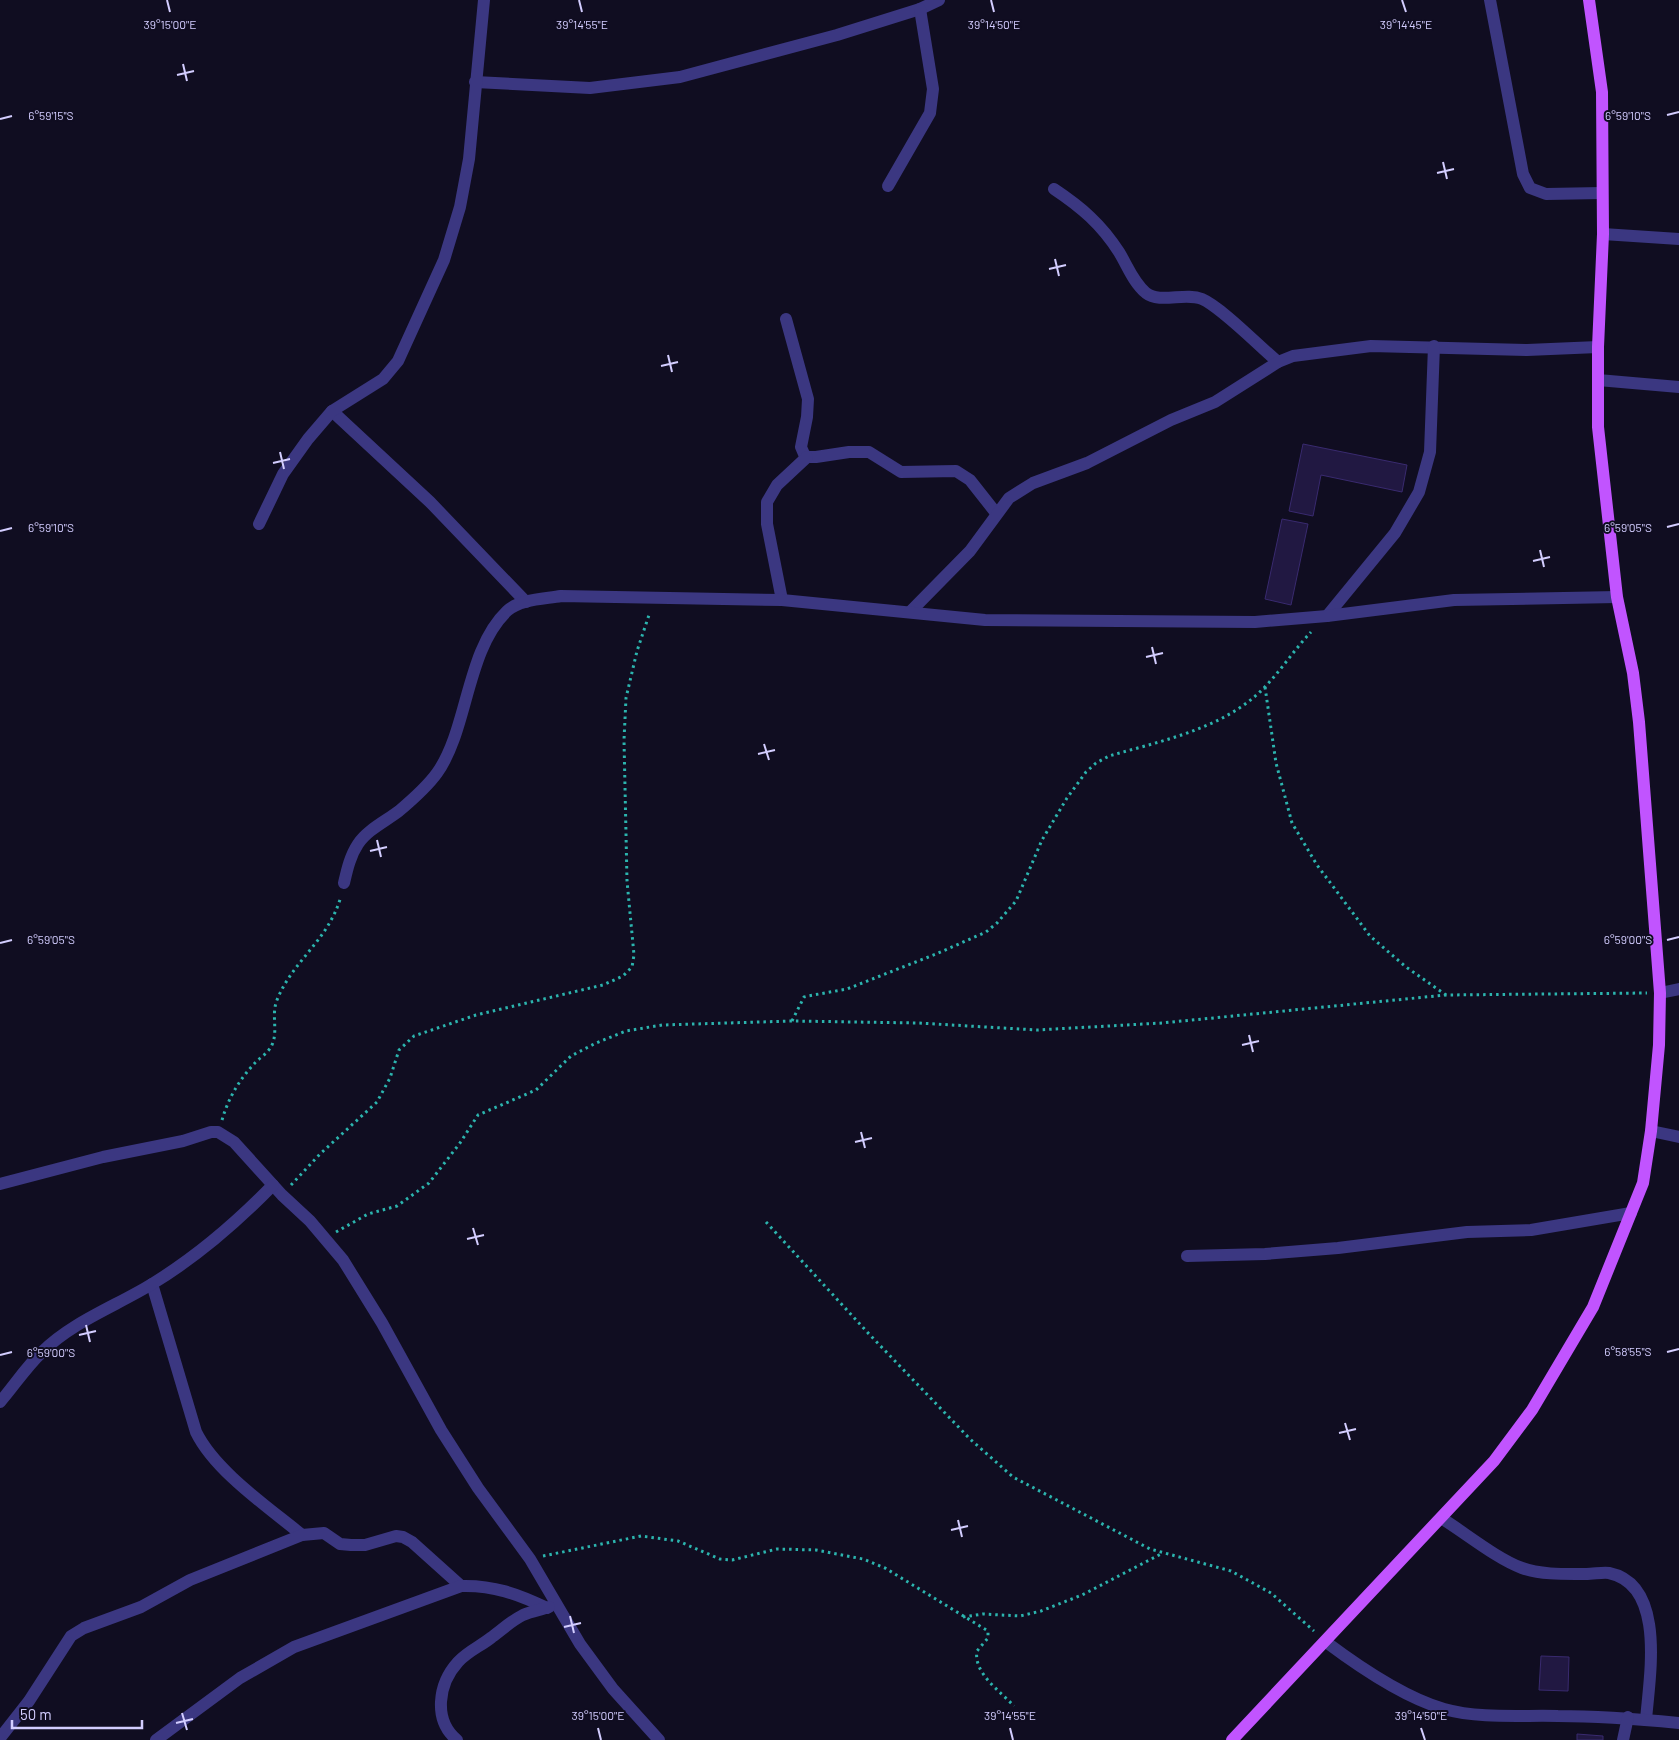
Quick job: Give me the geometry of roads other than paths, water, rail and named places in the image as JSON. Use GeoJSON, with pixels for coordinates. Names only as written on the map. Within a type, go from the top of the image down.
{"type":"FeatureCollection","features":[{"type":"Feature","properties":{"kind":"main road"},"geometry":{"type":"LineString","coordinates":[[1232,1740],[1494,1461],[1532,1410],[1593,1307],[1643,1183],[1651,1131],[1659,1045],[1660,992],[1639,722],[1633,673],[1617,597],[1598,427],[1598,346],[1603,234],[1602,92],[1589,0]]}},
{"type":"Feature","properties":{"kind":"street"},"geometry":{"type":"LineString","coordinates":[[259,524],[284,474],[308,439],[332,411],[383,379],[398,361],[444,260],[460,207],[469,159],[484,0]]}},
{"type":"Feature","properties":{"kind":"street"},"geometry":{"type":"LineString","coordinates":[[475,82],[590,88],[680,77],[837,35],[920,9],[939,0]]}},
{"type":"Feature","properties":{"kind":"street"},"geometry":{"type":"LineString","coordinates":[[1490,0],[1523,174],[1530,188],[1546,194],[1602,193]]}},
{"type":"Feature","properties":{"kind":"street"},"geometry":{"type":"LineString","coordinates":[[888,186],[930,113],[933,89],[920,9]]}},
{"type":"Feature","properties":{"kind":"street"},"geometry":{"type":"LineString","coordinates":[[1054,189],[1082,207],[1100,224],[1133,278],[1147,294],[1164,297],[1183,295],[1202,299],[1278,362]]}},
{"type":"Feature","properties":{"kind":"street"},"geometry":{"type":"LineString","coordinates":[[1603,234],[1679,239]]}},
{"type":"Feature","properties":{"kind":"street"},"geometry":{"type":"LineString","coordinates":[[786,319],[808,399],[807,417],[800,446],[807,457]]}},
{"type":"Feature","properties":{"kind":"street"},"geometry":{"type":"LineString","coordinates":[[1327,616],[1396,533],[1419,492],[1430,452],[1434,346]]}},
{"type":"Feature","properties":{"kind":"street"},"geometry":{"type":"LineString","coordinates":[[910,612],[970,552],[996,513],[1009,498],[1033,483],[1087,463],[1171,420],[1215,402],[1278,362],[1293,356],[1352,348],[1434,346],[1527,350],[1598,346]]}},
{"type":"Feature","properties":{"kind":"street"},"geometry":{"type":"LineString","coordinates":[[1598,380],[1679,387]]}},
{"type":"Feature","properties":{"kind":"street"},"geometry":{"type":"LineString","coordinates":[[332,411],[416,488],[526,602]]}},
{"type":"Feature","properties":{"kind":"street"},"geometry":{"type":"LineString","coordinates":[[782,600],[767,524],[767,502],[777,485],[807,457],[861,451],[875,454],[890,467],[908,473],[956,471],[970,480],[996,513]]}},
{"type":"Feature","properties":{"kind":"street"},"geometry":{"type":"LineString","coordinates":[[344,883],[348,864],[359,843],[399,810],[436,774],[445,759],[468,687],[492,629],[508,610],[526,602],[561,596],[782,600],[984,620],[1255,622],[1327,616],[1454,600],[1617,597]]}},
{"type":"Feature","properties":{"kind":"street"},"geometry":{"type":"LineString","coordinates":[[1660,992],[1679,988]]}},
{"type":"Feature","properties":{"kind":"street"},"geometry":{"type":"LineString","coordinates":[[1651,1131],[1679,1137]]}},
{"type":"Feature","properties":{"kind":"street"},"geometry":{"type":"LineString","coordinates":[[0,1184],[103,1157],[218,1132],[234,1142],[326,1240],[354,1276],[378,1315],[440,1430],[478,1488],[530,1559],[552,1606],[613,1690],[659,1740]]}},
{"type":"Feature","properties":{"kind":"street"},"geometry":{"type":"LineString","coordinates":[[0,1402],[42,1351],[76,1327],[152,1284],[199,1254],[278,1190]]}},
{"type":"Feature","properties":{"kind":"street"},"geometry":{"type":"LineString","coordinates":[[1187,1256],[1265,1254],[1338,1248],[1467,1232],[1530,1230],[1631,1213]]}},
{"type":"Feature","properties":{"kind":"street"},"geometry":{"type":"LineString","coordinates":[[152,1284],[196,1432],[204,1449],[218,1464],[302,1535]]}},
{"type":"Feature","properties":{"kind":"street"},"geometry":{"type":"LineString","coordinates":[[1441,1518],[1522,1568],[1574,1574],[1610,1573],[1633,1587],[1646,1608],[1650,1626],[1651,1656],[1646,1720]]}},
{"type":"Feature","properties":{"kind":"street"},"geometry":{"type":"LineString","coordinates":[[0,1738],[29,1701],[64,1646],[77,1632],[141,1606],[190,1580],[302,1535],[324,1534],[340,1544],[351,1545],[403,1537],[412,1542],[461,1586]]}},
{"type":"Feature","properties":{"kind":"street"},"geometry":{"type":"LineString","coordinates":[[156,1740],[240,1678],[294,1647],[461,1586],[486,1586],[506,1590],[552,1606]]}},
{"type":"Feature","properties":{"kind":"street"},"geometry":{"type":"LineString","coordinates":[[457,1740],[448,1732],[441,1709],[441,1698],[448,1676],[471,1650],[492,1637],[504,1626],[525,1614],[552,1606]]}},
{"type":"Feature","properties":{"kind":"street"},"geometry":{"type":"LineString","coordinates":[[1326,1642],[1382,1679],[1433,1705],[1447,1709],[1522,1716],[1628,1717],[1679,1723]]}},
{"type":"Feature","properties":{"kind":"street"},"geometry":{"type":"LineString","coordinates":[[1623,1740],[1628,1717]]}}]}
